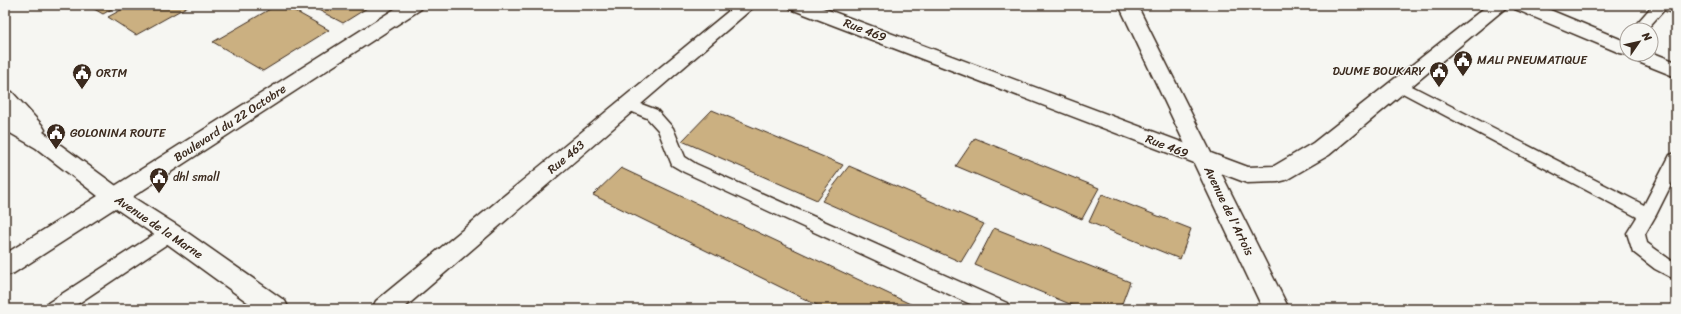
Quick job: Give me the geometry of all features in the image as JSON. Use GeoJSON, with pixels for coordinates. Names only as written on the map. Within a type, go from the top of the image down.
{"type":"FeatureCollection","features":[{"type":"Feature","properties":{"kind":"street","name":"Boulevard du 22 Octobre"},"geometry":{"type":"LineString","coordinates":[[5,266],[414,5]]}},
{"type":"Feature","properties":{"kind":"street","name":"Rue 463"},"geometry":{"type":"LineString","coordinates":[[385,309],[747,5]]}},
{"type":"Feature","properties":{"kind":"street","name":"Rue 469"},"geometry":{"type":"LineString","coordinates":[[798,5],[1247,176],[1278,174],[1321,149],[1500,5]]}},
{"type":"Feature","properties":{"kind":"street","name":"Avenue de l'Artois"},"geometry":{"type":"LineString","coordinates":[[1128,5],[1276,309]]}},
{"type":"Feature","properties":{"kind":"street"},"geometry":{"type":"LineString","coordinates":[[1522,5],[1619,44]]}},
{"type":"Feature","properties":{"kind":"street"},"geometry":{"type":"LineString","coordinates":[[1659,62],[1676,70]]}},
{"type":"Feature","properties":{"kind":"street","name":"Avenue de la Marne"},"geometry":{"type":"LineString","coordinates":[[5,97],[44,142]]}},
{"type":"Feature","properties":{"kind":"street","name":"Avenue de la Marne"},"geometry":{"type":"LineString","coordinates":[[5,121],[44,142],[115,197],[170,233],[276,309]]}},
{"type":"Feature","properties":{"kind":"lane"},"geometry":{"type":"LineString","coordinates":[[1646,22],[1662,5],[1676,10]]}},
{"type":"Feature","properties":{"kind":"lane"},"geometry":{"type":"LineString","coordinates":[[1400,86],[1648,215]]}},
{"type":"Feature","properties":{"kind":"lane"},"geometry":{"type":"LineString","coordinates":[[628,104],[652,114],[665,128],[678,161],[690,168],[1000,309]]}},
{"type":"Feature","properties":{"kind":"lane"},"geometry":{"type":"LineString","coordinates":[[1676,159],[1648,215],[1636,233],[1639,247],[1661,264],[1676,273]]}},
{"type":"Feature","properties":{"kind":"lane"},"geometry":{"type":"LineString","coordinates":[[55,309],[170,233]]}},
{"type":"Feature","properties":{"kind":"building"},"geometry":{"type":"Polygon","coordinates":[[[87,5],[119,5],[103,14],[87,5]]]}},
{"type":"Feature","properties":{"kind":"building"},"geometry":{"type":"Polygon","coordinates":[[[130,5],[190,5],[136,35],[108,17],[130,5]]]}},
{"type":"Feature","properties":{"kind":"building"},"geometry":{"type":"Polygon","coordinates":[[[277,5],[284,5],[329,30],[263,71],[213,42],[277,5]]]}},
{"type":"Feature","properties":{"kind":"building"},"geometry":{"type":"Polygon","coordinates":[[[309,5],[372,5],[343,23],[309,5]]]}},
{"type":"Feature","properties":{"kind":"building"},"geometry":{"type":"Polygon","coordinates":[[[712,110],[843,165],[817,200],[682,141],[712,110]]]}},
{"type":"Feature","properties":{"kind":"building"},"geometry":{"type":"Polygon","coordinates":[[[975,138],[1099,188],[1082,219],[956,166],[975,138]]]}},
{"type":"Feature","properties":{"kind":"building"},"geometry":{"type":"Polygon","coordinates":[[[849,166],[984,224],[961,262],[822,201],[849,166]]]}},
{"type":"Feature","properties":{"kind":"building"},"geometry":{"type":"Polygon","coordinates":[[[621,168],[921,309],[825,309],[593,195],[621,168]]]}},
{"type":"Feature","properties":{"kind":"building"},"geometry":{"type":"Polygon","coordinates":[[[1102,194],[1191,229],[1180,259],[1089,222],[1102,194]]]}},
{"type":"Feature","properties":{"kind":"building"},"geometry":{"type":"Polygon","coordinates":[[[994,228],[1130,282],[1120,309],[1082,309],[975,265],[994,228]]]}},
{"type":"Feature","properties":{"kind":"place","name":"MALI PNEUMATIQUE"},"geometry":{"type":"Point","coordinates":[1463,77]}},
{"type":"Feature","properties":{"kind":"place","name":"DJUME BOUKARY"},"geometry":{"type":"Point","coordinates":[1439,88]}},
{"type":"Feature","properties":{"kind":"place","name":"ORTM"},"geometry":{"type":"Point","coordinates":[82,90]}},
{"type":"Feature","properties":{"kind":"place","name":"GOLONINA ROUTE"},"geometry":{"type":"Point","coordinates":[56,150]}},
{"type":"Feature","properties":{"kind":"place","name":"dhl small"},"geometry":{"type":"Point","coordinates":[159,194]}}]}
